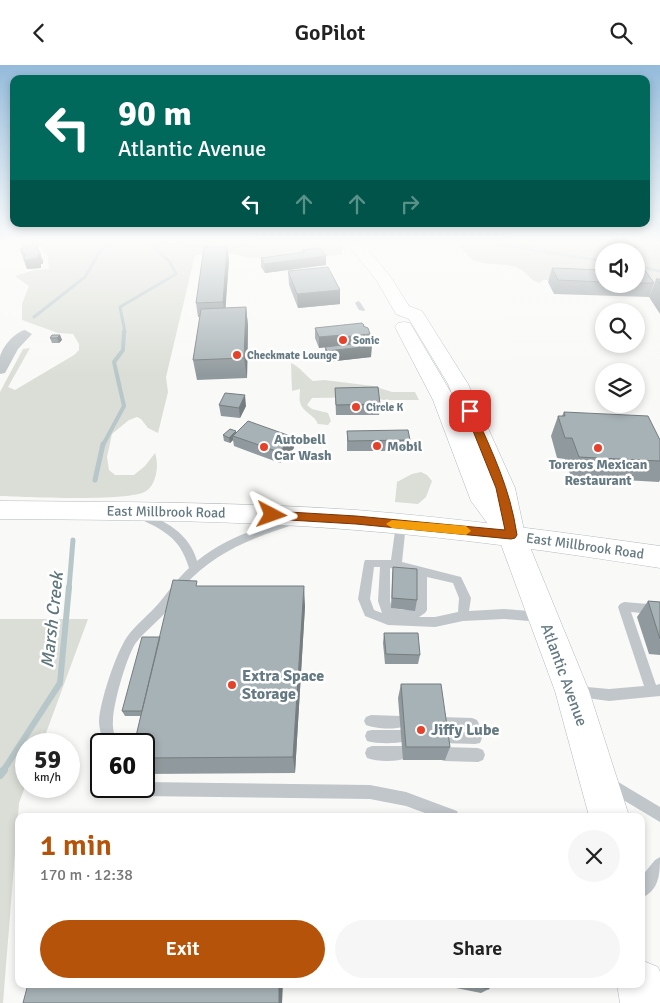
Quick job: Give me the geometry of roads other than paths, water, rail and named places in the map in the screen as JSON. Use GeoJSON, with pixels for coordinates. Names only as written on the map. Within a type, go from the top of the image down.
{"type":"FeatureCollection","features":[{"type":"Feature","properties":{"kind":"main road","name":"Atlantic Avenue"},"geometry":{"type":"LineString","coordinates":[[389,287],[402,310],[399,317],[444,400],[484,501],[511,535],[572,691],[608,813]]}},
{"type":"Feature","properties":{"kind":"main road","name":"East Millbrook Road"},"geometry":{"type":"LineString","coordinates":[[0,510],[214,512],[311,518],[511,535],[660,557]]}},
{"type":"Feature","properties":{"kind":"main road"},"geometry":{"type":"LineString","coordinates":[[642,988],[644,1003]]}},
{"type":"Feature","properties":{"kind":"street"},"geometry":{"type":"LineString","coordinates":[[0,370],[12,347],[25,334]]}},
{"type":"Feature","properties":{"kind":"lane"},"geometry":{"type":"LineString","coordinates":[[358,303],[362,310]]}},
{"type":"Feature","properties":{"kind":"lane"},"geometry":{"type":"LineString","coordinates":[[130,511],[173,531],[183,541],[194,568]]}},
{"type":"Feature","properties":{"kind":"lane"},"geometry":{"type":"LineString","coordinates":[[108,733],[106,711],[129,643],[159,611],[179,584],[194,568],[227,547],[257,533],[311,518]]}},
{"type":"Feature","properties":{"kind":"lane"},"geometry":{"type":"LineString","coordinates":[[401,525],[384,601],[387,611],[402,615],[417,614],[421,610],[422,571]]}},
{"type":"Feature","properties":{"kind":"lane"},"geometry":{"type":"LineString","coordinates":[[463,616],[465,598],[457,580],[391,564],[369,563],[364,599],[369,613],[388,620],[435,622],[463,616],[504,614],[542,617]]}},
{"type":"Feature","properties":{"kind":"lane"},"geometry":{"type":"LineString","coordinates":[[572,691],[609,695],[656,691],[624,607],[660,610]]}},
{"type":"Feature","properties":{"kind":"lane"},"geometry":{"type":"LineString","coordinates":[[371,721],[400,722]]}},
{"type":"Feature","properties":{"kind":"lane"},"geometry":{"type":"LineString","coordinates":[[440,723],[472,724]]}},
{"type":"Feature","properties":{"kind":"lane"},"geometry":{"type":"LineString","coordinates":[[372,736],[401,737]]}},
{"type":"Feature","properties":{"kind":"lane"},"geometry":{"type":"LineString","coordinates":[[442,737],[475,738]]}},
{"type":"Feature","properties":{"kind":"lane"},"geometry":{"type":"LineString","coordinates":[[372,753],[402,753]]}},
{"type":"Feature","properties":{"kind":"lane"},"geometry":{"type":"LineString","coordinates":[[444,754],[478,755]]}},
{"type":"Feature","properties":{"kind":"lane"},"geometry":{"type":"LineString","coordinates":[[598,777],[660,815]]}},
{"type":"Feature","properties":{"kind":"lane"},"geometry":{"type":"LineString","coordinates":[[155,789],[376,793],[406,799],[444,813]]}},
{"type":"Feature","properties":{"kind":"lane"},"geometry":{"type":"LineString","coordinates":[[645,885],[660,865]]}},
{"type":"Feature","properties":{"kind":"waterway"},"geometry":{"type":"LineString","coordinates":[[34,317],[73,287]]}},
{"type":"Feature","properties":{"kind":"waterway","name":"Marsh Creek"},"geometry":{"type":"LineString","coordinates":[[125,332],[120,307],[154,287]]}},
{"type":"Feature","properties":{"kind":"waterway","name":"Marsh Creek"},"geometry":{"type":"LineString","coordinates":[[103,445],[124,406],[114,362],[123,350],[124,331]]}},
{"type":"Feature","properties":{"kind":"waterway","name":"Marsh Creek"},"geometry":{"type":"LineString","coordinates":[[95,480],[103,444]]}},
{"type":"Feature","properties":{"kind":"waterway","name":"Marsh Creek"},"geometry":{"type":"LineString","coordinates":[[69,588],[73,540]]}},
{"type":"Feature","properties":{"kind":"waterway","name":"Marsh Creek"},"geometry":{"type":"LineString","coordinates":[[3,771],[60,683],[69,587]]}},
{"type":"Feature","properties":{"kind":"waterway","name":"Marsh Creek"},"geometry":{"type":"LineString","coordinates":[[0,775],[4,770]]}},
{"type":"Feature","properties":{"kind":"place","name":"Sonic"},"geometry":{"type":"Point","coordinates":[343,340]}},
{"type":"Feature","properties":{"kind":"place","name":"Checkmate Lounge"},"geometry":{"type":"Point","coordinates":[237,355]}},
{"type":"Feature","properties":{"kind":"place","name":"Circle K"},"geometry":{"type":"Point","coordinates":[356,407]}},
{"type":"Feature","properties":{"kind":"place","name":"Mobil"},"geometry":{"type":"Point","coordinates":[377,446]}},
{"type":"Feature","properties":{"kind":"place","name":"Autobell Car Wash"},"geometry":{"type":"Point","coordinates":[264,447]}},
{"type":"Feature","properties":{"kind":"place","name":"Toreros Mexican Restaurant"},"geometry":{"type":"Point","coordinates":[598,448]}},
{"type":"Feature","properties":{"kind":"place","name":"Extra Space Storage"},"geometry":{"type":"Point","coordinates":[232,685]}},
{"type":"Feature","properties":{"kind":"place","name":"Jiffy Lube"},"geometry":{"type":"Point","coordinates":[421,730]}}]}
